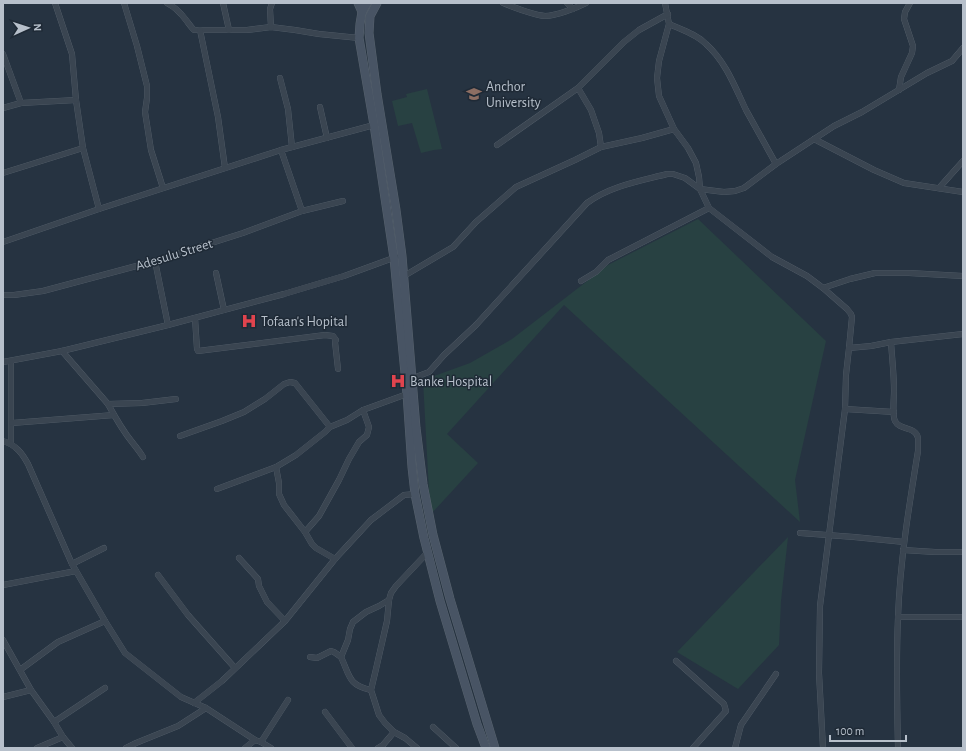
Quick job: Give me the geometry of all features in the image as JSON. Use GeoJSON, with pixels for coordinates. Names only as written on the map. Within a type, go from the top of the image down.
{"type":"FeatureCollection","features":[{"type":"Feature","properties":{"kind":"street"},"geometry":{"type":"LineString","coordinates":[[55,3],[72,54],[76,100],[83,148],[99,209]]}},
{"type":"Feature","properties":{"kind":"street"},"geometry":{"type":"LineString","coordinates":[[124,3],[137,46],[146,86],[147,98],[145,112],[151,150],[163,188]]}},
{"type":"Feature","properties":{"kind":"street"},"geometry":{"type":"LineString","coordinates":[[166,3],[174,7],[193,29],[246,30],[271,27],[359,38]]}},
{"type":"Feature","properties":{"kind":"street"},"geometry":{"type":"LineString","coordinates":[[223,3],[229,30]]}},
{"type":"Feature","properties":{"kind":"street"},"geometry":{"type":"LineString","coordinates":[[271,27],[270,9],[272,3]]}},
{"type":"Feature","properties":{"kind":"street"},"geometry":{"type":"LineString","coordinates":[[358,3],[365,6],[360,24],[359,38],[394,258],[415,494],[424,538],[450,635],[477,724],[486,748]]}},
{"type":"Feature","properties":{"kind":"street"},"geometry":{"type":"LineString","coordinates":[[377,3],[370,16],[369,33],[402,256],[416,428],[423,484],[433,535],[450,599],[495,748]]}},
{"type":"Feature","properties":{"kind":"street"},"geometry":{"type":"LineString","coordinates":[[503,3],[544,16],[573,9],[586,3]]}},
{"type":"Feature","properties":{"kind":"street"},"geometry":{"type":"LineString","coordinates":[[567,3],[573,9]]}},
{"type":"Feature","properties":{"kind":"street"},"geometry":{"type":"LineString","coordinates":[[665,3],[669,24],[659,61],[657,78],[659,96],[674,129],[688,148],[696,163],[700,189],[709,208],[772,257],[807,276],[823,288],[847,309],[852,317],[850,348],[846,375],[845,409],[820,606],[819,673],[823,748]]}},
{"type":"Feature","properties":{"kind":"street"},"geometry":{"type":"LineString","coordinates":[[899,90],[901,77],[912,52],[913,46],[904,19],[904,12],[910,3]]}},
{"type":"Feature","properties":{"kind":"street"},"geometry":{"type":"LineString","coordinates":[[497,145],[578,88],[624,42],[639,30],[668,14]]}},
{"type":"Feature","properties":{"kind":"street"},"geometry":{"type":"LineString","coordinates":[[669,24],[706,43],[717,56],[726,69],[747,112],[776,164]]}},
{"type":"Feature","properties":{"kind":"street"},"geometry":{"type":"LineString","coordinates":[[200,30],[218,117],[225,168]]}},
{"type":"Feature","properties":{"kind":"street"},"geometry":{"type":"LineString","coordinates":[[413,378],[430,372],[444,355],[476,325],[593,198],[617,187],[668,174],[685,178],[700,189],[724,192],[736,191],[744,188],[776,164],[834,126],[862,112],[927,73],[952,61],[963,48]]}},
{"type":"Feature","properties":{"kind":"street"},"geometry":{"type":"LineString","coordinates":[[3,54],[21,103]]}},
{"type":"Feature","properties":{"kind":"street"},"geometry":{"type":"LineString","coordinates":[[280,78],[288,109],[292,147]]}},
{"type":"Feature","properties":{"kind":"street"},"geometry":{"type":"LineString","coordinates":[[578,88],[592,110],[599,133],[601,147]]}},
{"type":"Feature","properties":{"kind":"street"},"geometry":{"type":"LineString","coordinates":[[3,108],[21,103],[76,100]]}},
{"type":"Feature","properties":{"kind":"street"},"geometry":{"type":"LineString","coordinates":[[320,107],[327,138]]}},
{"type":"Feature","properties":{"kind":"street"},"geometry":{"type":"LineString","coordinates":[[3,242],[281,150],[374,125]]}},
{"type":"Feature","properties":{"kind":"street"},"geometry":{"type":"LineString","coordinates":[[404,276],[453,247],[476,222],[516,186],[601,147],[674,129]]}},
{"type":"Feature","properties":{"kind":"street"},"geometry":{"type":"LineString","coordinates":[[814,139],[874,170],[904,183],[963,192]]}},
{"type":"Feature","properties":{"kind":"street"},"geometry":{"type":"LineString","coordinates":[[3,173],[83,148]]}},
{"type":"Feature","properties":{"kind":"street"},"geometry":{"type":"LineString","coordinates":[[281,150],[302,211]]}},
{"type":"Feature","properties":{"kind":"street"},"geometry":{"type":"LineString","coordinates":[[939,188],[963,161]]}},
{"type":"Feature","properties":{"kind":"street","name":"Adesulu Street"},"geometry":{"type":"LineString","coordinates":[[3,295],[42,291],[154,261],[243,233],[302,211],[343,200]]}},
{"type":"Feature","properties":{"kind":"street"},"geometry":{"type":"LineString","coordinates":[[581,282],[596,272],[608,260],[709,208]]}},
{"type":"Feature","properties":{"kind":"street"},"geometry":{"type":"LineString","coordinates":[[3,362],[62,351],[196,318],[344,276],[402,256]]}},
{"type":"Feature","properties":{"kind":"street"},"geometry":{"type":"LineString","coordinates":[[154,261],[168,325]]}},
{"type":"Feature","properties":{"kind":"street"},"geometry":{"type":"LineString","coordinates":[[216,273],[224,310]]}},
{"type":"Feature","properties":{"kind":"street"},"geometry":{"type":"LineString","coordinates":[[823,288],[875,273],[963,276]]}},
{"type":"Feature","properties":{"kind":"street"},"geometry":{"type":"LineString","coordinates":[[196,318],[198,351],[325,335],[333,336],[336,340],[338,369]]}},
{"type":"Feature","properties":{"kind":"street"},"geometry":{"type":"LineString","coordinates":[[850,348],[963,334]]}},
{"type":"Feature","properties":{"kind":"street"},"geometry":{"type":"LineString","coordinates":[[891,342],[894,418],[901,428],[914,431],[917,434],[918,439],[918,451],[903,550],[898,617],[898,748]]}},
{"type":"Feature","properties":{"kind":"street"},"geometry":{"type":"LineString","coordinates":[[62,351],[108,404],[143,457]]}},
{"type":"Feature","properties":{"kind":"street"},"geometry":{"type":"LineString","coordinates":[[11,361],[11,443]]}},
{"type":"Feature","properties":{"kind":"street"},"geometry":{"type":"LineString","coordinates":[[180,436],[244,412],[265,399],[284,384],[290,382],[295,383],[330,427]]}},
{"type":"Feature","properties":{"kind":"street"},"geometry":{"type":"LineString","coordinates":[[217,489],[276,467],[296,455],[326,432],[330,427],[347,420],[363,410],[406,394]]}},
{"type":"Feature","properties":{"kind":"street"},"geometry":{"type":"LineString","coordinates":[[108,404],[142,403],[176,399]]}},
{"type":"Feature","properties":{"kind":"street"},"geometry":{"type":"LineString","coordinates":[[845,409],[894,412]]}},
{"type":"Feature","properties":{"kind":"street"},"geometry":{"type":"LineString","coordinates":[[305,532],[319,516],[359,442],[367,435],[369,427],[363,410]]}},
{"type":"Feature","properties":{"kind":"street"},"geometry":{"type":"LineString","coordinates":[[12,423],[114,415]]}},
{"type":"Feature","properties":{"kind":"street"},"geometry":{"type":"LineString","coordinates":[[3,441],[11,443],[23,455],[72,564],[125,653],[181,697],[206,708],[271,748]]}},
{"type":"Feature","properties":{"kind":"street"},"geometry":{"type":"LineString","coordinates":[[276,467],[279,482],[279,494],[284,506],[305,532],[312,544],[316,548],[335,558]]}},
{"type":"Feature","properties":{"kind":"street"},"geometry":{"type":"LineString","coordinates":[[194,703],[222,681],[285,621],[335,558],[370,520],[404,495],[415,494]]}},
{"type":"Feature","properties":{"kind":"street"},"geometry":{"type":"LineString","coordinates":[[800,533],[904,542]]}},
{"type":"Feature","properties":{"kind":"street"},"geometry":{"type":"LineString","coordinates":[[72,564],[104,548]]}},
{"type":"Feature","properties":{"kind":"street"},"geometry":{"type":"LineString","coordinates":[[903,550],[963,552]]}},
{"type":"Feature","properties":{"kind":"street"},"geometry":{"type":"LineString","coordinates":[[417,748],[405,738],[394,732],[385,723],[379,715],[371,690],[387,621],[391,593],[428,552]]}},
{"type":"Feature","properties":{"kind":"street"},"geometry":{"type":"LineString","coordinates":[[239,558],[258,579],[259,586],[267,602],[285,621]]}},
{"type":"Feature","properties":{"kind":"street"},"geometry":{"type":"LineString","coordinates":[[3,585],[76,571]]}},
{"type":"Feature","properties":{"kind":"street"},"geometry":{"type":"LineString","coordinates":[[158,575],[188,615],[236,668]]}},
{"type":"Feature","properties":{"kind":"street"},"geometry":{"type":"LineString","coordinates":[[341,657],[353,622],[366,612],[389,600]]}},
{"type":"Feature","properties":{"kind":"street"},"geometry":{"type":"LineString","coordinates":[[898,617],[963,617]]}},
{"type":"Feature","properties":{"kind":"street"},"geometry":{"type":"LineString","coordinates":[[20,670],[58,642],[105,621]]}},
{"type":"Feature","properties":{"kind":"street"},"geometry":{"type":"LineString","coordinates":[[3,640],[31,690],[72,748]]}},
{"type":"Feature","properties":{"kind":"street"},"geometry":{"type":"LineString","coordinates":[[310,657],[317,658],[334,652],[341,657],[352,682],[371,690]]}},
{"type":"Feature","properties":{"kind":"street"},"geometry":{"type":"LineString","coordinates":[[676,661],[724,704],[726,708],[726,711],[693,748]]}},
{"type":"Feature","properties":{"kind":"street"},"geometry":{"type":"LineString","coordinates":[[735,748],[741,725],[776,674]]}},
{"type":"Feature","properties":{"kind":"street"},"geometry":{"type":"LineString","coordinates":[[54,722],[105,688]]}},
{"type":"Feature","properties":{"kind":"street"},"geometry":{"type":"LineString","coordinates":[[3,697],[31,690]]}},
{"type":"Feature","properties":{"kind":"street"},"geometry":{"type":"LineString","coordinates":[[245,748],[258,741],[288,700]]}},
{"type":"Feature","properties":{"kind":"street"},"geometry":{"type":"LineString","coordinates":[[126,748],[178,726],[206,708]]}},
{"type":"Feature","properties":{"kind":"street"},"geometry":{"type":"LineString","coordinates":[[325,712],[352,748]]}},
{"type":"Feature","properties":{"kind":"street"},"geometry":{"type":"LineString","coordinates":[[433,727],[456,748]]}},
{"type":"Feature","properties":{"kind":"street"},"geometry":{"type":"LineString","coordinates":[[378,748],[383,745],[394,732]]}},
{"type":"Feature","properties":{"kind":"street"},"geometry":{"type":"LineString","coordinates":[[37,748],[63,737]]}},
{"type":"Feature","properties":{"kind":"green space"},"geometry":{"type":"Polygon","coordinates":[[[427,89],[442,149],[421,153],[412,123],[398,126],[392,101],[407,97],[406,94],[427,89]]]}},
{"type":"Feature","properties":{"kind":"green space"},"geometry":{"type":"Polygon","coordinates":[[[698,219],[826,341],[795,480],[800,522],[564,305],[447,434],[478,463],[432,513],[429,492],[423,380],[470,363],[512,339],[608,265],[698,219]]]}},
{"type":"Feature","properties":{"kind":"green space"},"geometry":{"type":"Polygon","coordinates":[[[788,537],[781,601],[779,645],[738,689],[677,652],[788,537]]]}},
{"type":"Feature","properties":{"kind":"place","name":"Anchor University"},"geometry":{"type":"Point","coordinates":[474,94]}},
{"type":"Feature","properties":{"kind":"place","name":"Tofaan's Hopital"},"geometry":{"type":"Point","coordinates":[249,321]}},
{"type":"Feature","properties":{"kind":"place","name":"Banke Hospital"},"geometry":{"type":"Point","coordinates":[398,381]}}]}
